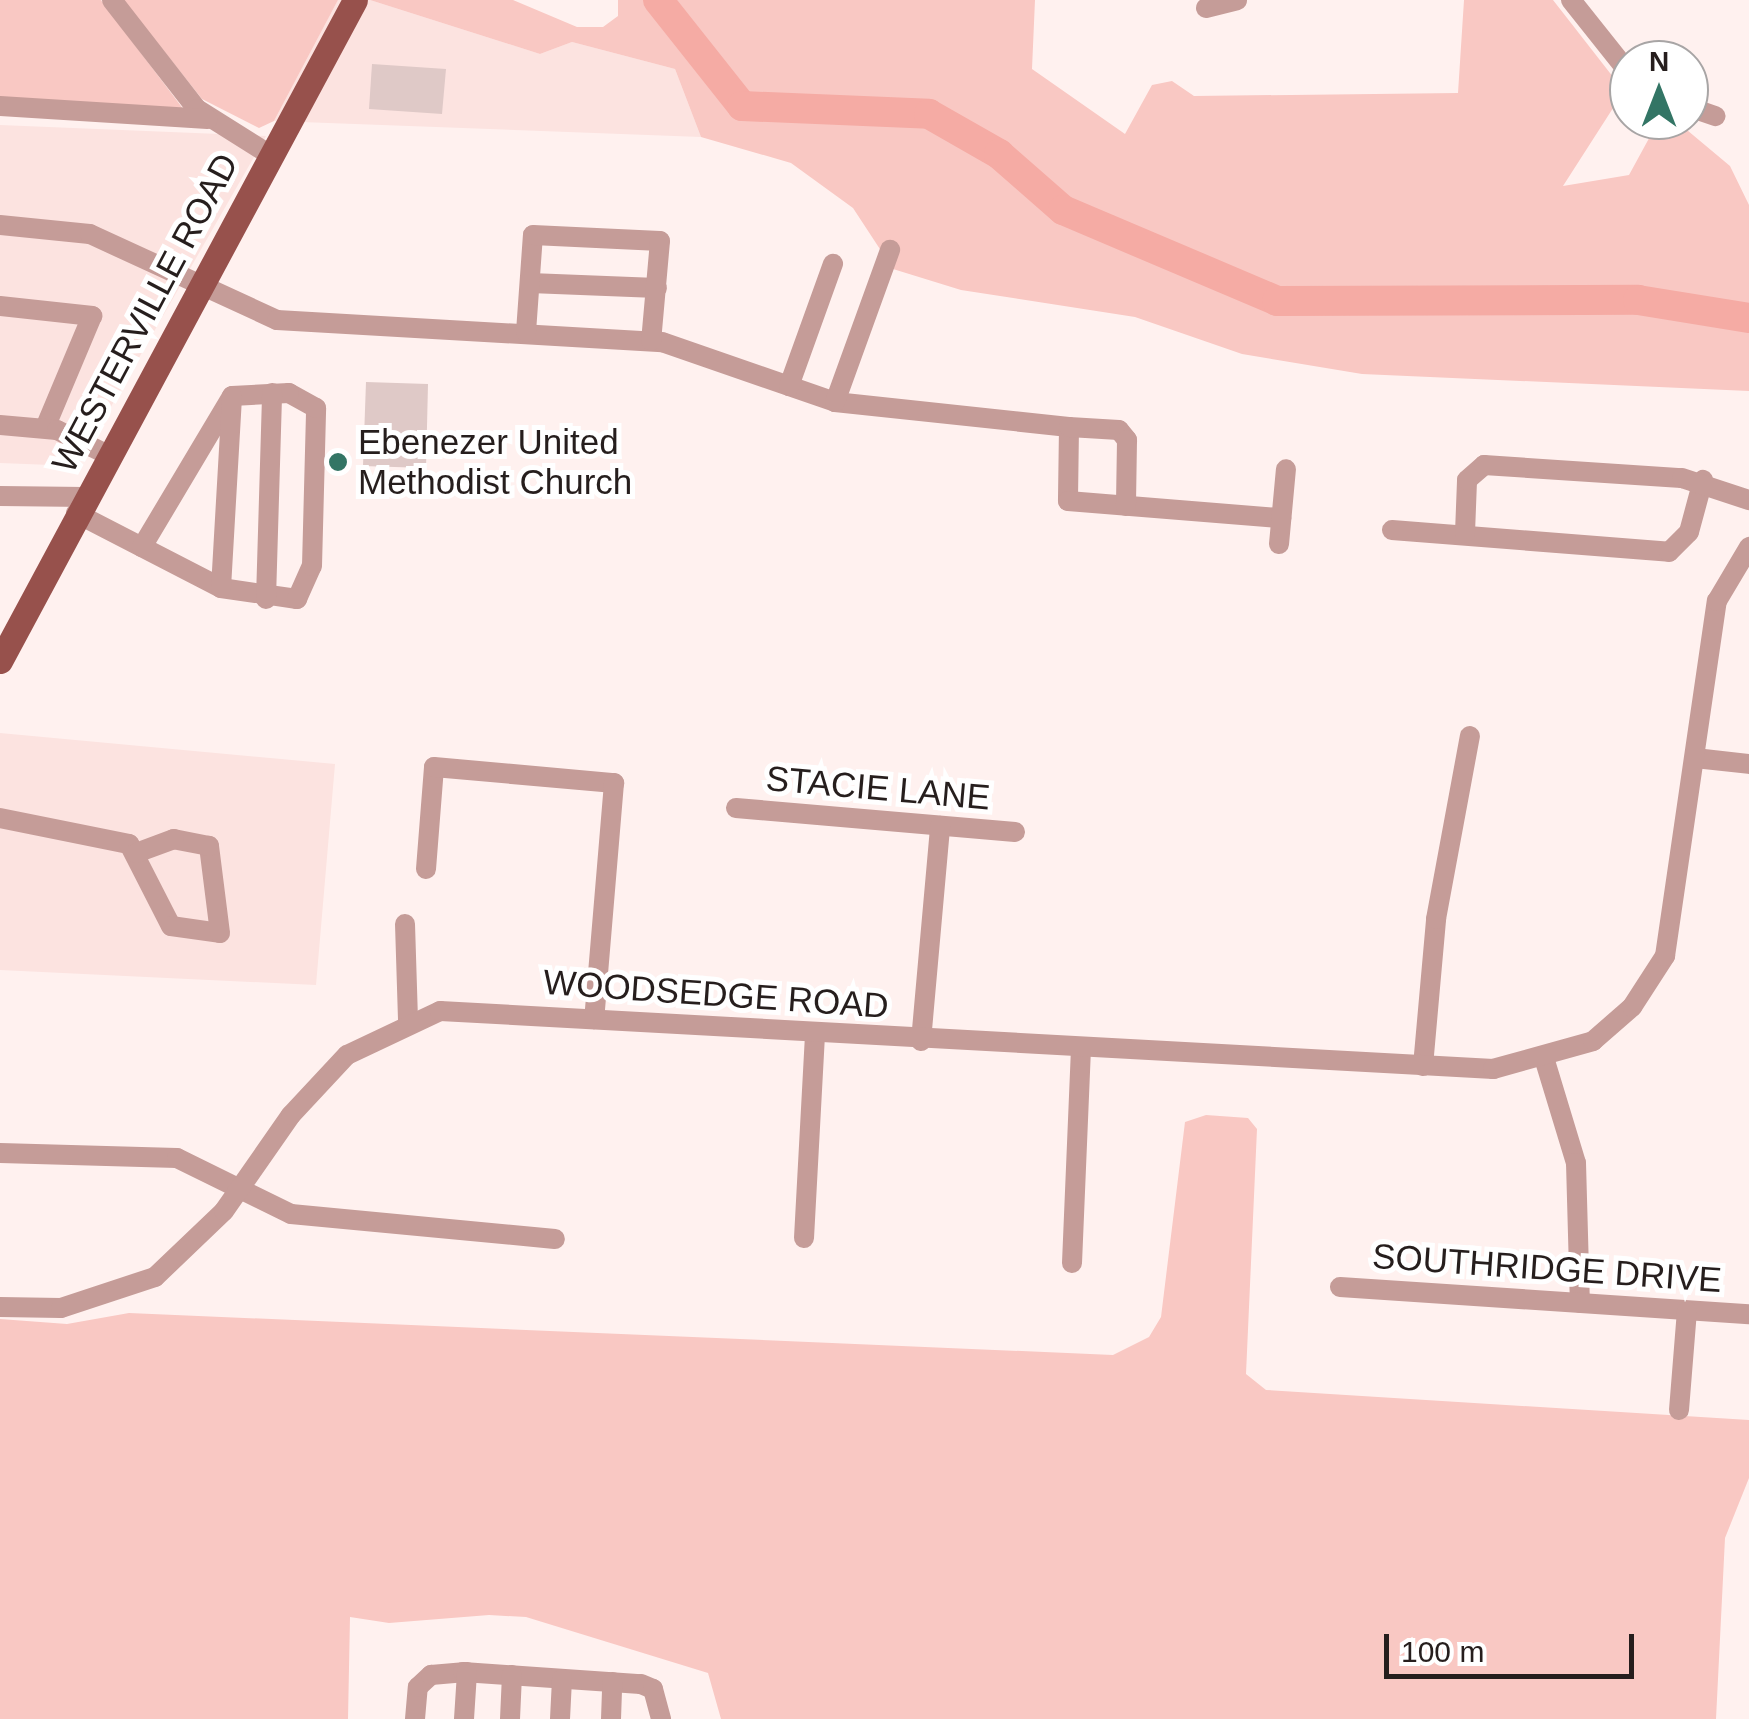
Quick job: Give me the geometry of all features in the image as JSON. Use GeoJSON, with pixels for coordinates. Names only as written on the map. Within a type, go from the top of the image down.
{"type":"FeatureCollection","features":[{"type":"Feature","properties":{"kind":"main road","name":"WESTERVILLE ROAD"},"geometry":{"type":"LineString","coordinates":[[0,660],[355,0]]}},
{"type":"Feature","properties":{"kind":"street"},"geometry":{"type":"LineString","coordinates":[[112,0],[208,119],[270,155]]}},
{"type":"Feature","properties":{"kind":"street"},"geometry":{"type":"LineString","coordinates":[[1206,8],[1238,0]]}},
{"type":"Feature","properties":{"kind":"street"},"geometry":{"type":"LineString","coordinates":[[1571,0],[1609,48]]}},
{"type":"Feature","properties":{"kind":"street"},"geometry":{"type":"LineString","coordinates":[[0,106],[208,119]]}},
{"type":"Feature","properties":{"kind":"street"},"geometry":{"type":"LineString","coordinates":[[1709,114],[1716,116]]}},
{"type":"Feature","properties":{"kind":"street"},"geometry":{"type":"LineString","coordinates":[[0,225],[90,234],[277,320],[652,342],[835,402],[1119,430],[1127,440],[1126,506]]}},
{"type":"Feature","properties":{"kind":"street"},"geometry":{"type":"LineString","coordinates":[[526,332],[534,235],[660,241],[652,342]]}},
{"type":"Feature","properties":{"kind":"street"},"geometry":{"type":"LineString","coordinates":[[835,402],[890,250]]}},
{"type":"Feature","properties":{"kind":"street"},"geometry":{"type":"LineString","coordinates":[[790,386],[834,264]]}},
{"type":"Feature","properties":{"kind":"street"},"geometry":{"type":"LineString","coordinates":[[530,283],[657,288]]}},
{"type":"Feature","properties":{"kind":"street"},"geometry":{"type":"LineString","coordinates":[[0,306],[92,316],[46,428]]}},
{"type":"Feature","properties":{"kind":"street"},"geometry":{"type":"LineString","coordinates":[[266,599],[272,392]]}},
{"type":"Feature","properties":{"kind":"street"},"geometry":{"type":"LineString","coordinates":[[0,496],[80,505],[142,547],[221,588],[266,599],[297,599],[312,566],[316,408],[272,392],[232,396]]}},
{"type":"Feature","properties":{"kind":"street"},"geometry":{"type":"LineString","coordinates":[[142,547],[232,396]]}},
{"type":"Feature","properties":{"kind":"street"},"geometry":{"type":"LineString","coordinates":[[221,588],[232,396]]}},
{"type":"Feature","properties":{"kind":"street"},"geometry":{"type":"LineString","coordinates":[[0,425],[46,428],[108,456]]}},
{"type":"Feature","properties":{"kind":"street"},"geometry":{"type":"LineString","coordinates":[[1069,427],[1068,501],[1281,518]]}},
{"type":"Feature","properties":{"kind":"street"},"geometry":{"type":"LineString","coordinates":[[1465,533],[1476,466],[1703,480],[1749,500]]}},
{"type":"Feature","properties":{"kind":"street"},"geometry":{"type":"LineString","coordinates":[[1279,544],[1286,469]]}},
{"type":"Feature","properties":{"kind":"street"},"geometry":{"type":"LineString","coordinates":[[1392,530],[1465,533],[1508,545],[1669,552],[1690,532],[1703,480]]}},
{"type":"Feature","properties":{"kind":"street","name":"WOODSEDGE ROAD"},"geometry":{"type":"LineString","coordinates":[[0,1308],[61,1308],[155,1277],[240,1188],[347,1055],[408,1022],[472,1008],[815,1036],[1423,1066],[1546,1060],[1593,1041],[1632,1007],[1665,956],[1717,601],[1749,547]]}},
{"type":"Feature","properties":{"kind":"street"},"geometry":{"type":"LineString","coordinates":[[1423,1066],[1436,920],[1470,736]]}},
{"type":"Feature","properties":{"kind":"street"},"geometry":{"type":"LineString","coordinates":[[1694,758],[1749,764]]}},
{"type":"Feature","properties":{"kind":"street"},"geometry":{"type":"LineString","coordinates":[[426,869],[434,767],[614,783],[594,1020]]}},
{"type":"Feature","properties":{"kind":"street","name":"STACIE LANE"},"geometry":{"type":"LineString","coordinates":[[736,808],[1014,832]]}},
{"type":"Feature","properties":{"kind":"street"},"geometry":{"type":"LineString","coordinates":[[0,818],[103,833],[136,853],[171,926],[220,933],[210,846],[174,839],[136,853]]}},
{"type":"Feature","properties":{"kind":"street"},"geometry":{"type":"LineString","coordinates":[[921,1041],[940,826]]}},
{"type":"Feature","properties":{"kind":"street"},"geometry":{"type":"LineString","coordinates":[[405,924],[408,1022]]}},
{"type":"Feature","properties":{"kind":"street"},"geometry":{"type":"LineString","coordinates":[[804,1238],[815,1036]]}},
{"type":"Feature","properties":{"kind":"street"},"geometry":{"type":"LineString","coordinates":[[1072,1264],[1082,1050]]}},
{"type":"Feature","properties":{"kind":"street"},"geometry":{"type":"LineString","coordinates":[[1546,1060],[1576,1163],[1580,1303]]}},
{"type":"Feature","properties":{"kind":"street"},"geometry":{"type":"LineString","coordinates":[[0,1153],[177,1158],[322,1220],[556,1240]]}},
{"type":"Feature","properties":{"kind":"street","name":"SOUTHRIDGE DRIVE"},"geometry":{"type":"LineString","coordinates":[[1340,1287],[1749,1314]]}},
{"type":"Feature","properties":{"kind":"street"},"geometry":{"type":"LineString","coordinates":[[1679,1410],[1688,1311]]}},
{"type":"Feature","properties":{"kind":"street"},"geometry":{"type":"LineString","coordinates":[[464,1719],[467,1672]]}},
{"type":"Feature","properties":{"kind":"street"},"geometry":{"type":"LineString","coordinates":[[415,1719],[418,1686],[431,1675],[467,1672],[612,1682],[653,1689],[660,1719]]}},
{"type":"Feature","properties":{"kind":"street"},"geometry":{"type":"LineString","coordinates":[[510,1719],[512,1675]]}},
{"type":"Feature","properties":{"kind":"street"},"geometry":{"type":"LineString","coordinates":[[560,1719],[562,1678]]}},
{"type":"Feature","properties":{"kind":"street"},"geometry":{"type":"LineString","coordinates":[[611,1719],[612,1682]]}},
{"type":"Feature","properties":{"kind":"shaded area"},"geometry":{"type":"Polygon","coordinates":[[[0,0],[101,0],[187,114],[0,102],[0,0]]]}},
{"type":"Feature","properties":{"kind":"shaded area"},"geometry":{"type":"Polygon","coordinates":[[[123,0],[338,0],[274,121],[259,128],[202,99],[123,0]]]}},
{"type":"Feature","properties":{"kind":"shaded area"},"geometry":{"type":"Polygon","coordinates":[[[338,0],[370,0],[540,54],[572,42],[675,69],[701,137],[274,121],[338,0]]]}},
{"type":"Feature","properties":{"kind":"shaded area"},"geometry":{"type":"Polygon","coordinates":[[[370,0],[513,0],[577,27],[603,27],[618,16],[618,0],[1035,0],[1032,69],[1125,134],[1152,85],[1172,81],[1194,96],[1458,93],[1464,0],[1553,0],[1609,72],[1609,114],[1563,186],[1629,175],[1648,140],[1699,140],[1730,166],[1749,205],[1749,391],[1362,374],[1242,354],[1135,317],[961,290],[893,269],[853,208],[791,163],[701,137],[675,69],[572,42],[540,54],[370,0]]]}},
{"type":"Feature","properties":{"kind":"shaded area"},"geometry":{"type":"Polygon","coordinates":[[[0,125],[266,136],[77,466],[0,463],[0,125]]]}},
{"type":"Feature","properties":{"kind":"shaded area"},"geometry":{"type":"Polygon","coordinates":[[[0,733],[335,764],[316,985],[0,970],[0,733]]]}},
{"type":"Feature","properties":{"kind":"shaded area"},"geometry":{"type":"Polygon","coordinates":[[[1206,1115],[1248,1118],[1257,1129],[1246,1374],[1266,1390],[1749,1420],[1749,1478],[1725,1538],[1716,1719],[721,1719],[708,1673],[526,1617],[489,1615],[389,1623],[350,1617],[348,1719],[0,1719],[0,1319],[67,1324],[129,1313],[1113,1355],[1149,1337],[1161,1317],[1185,1122],[1206,1115]]]}},
{"type":"Feature","properties":{"kind":"building"},"geometry":{"type":"Polygon","coordinates":[[[372,64],[446,69],[442,114],[369,109],[372,64]]]}},
{"type":"Feature","properties":{"kind":"building"},"geometry":{"type":"Polygon","coordinates":[[[366,382],[428,384],[426,468],[363,466],[366,382]]]}},
{"type":"Feature","properties":{"kind":"waterway"},"geometry":{"type":"LineString","coordinates":[[658,0],[742,106],[929,114],[999,154],[1063,210],[1277,301],[1638,300],[1749,318]]}},
{"type":"Feature","properties":{"kind":"place","name":"Ebenezer United Methodist Church"},"geometry":{"type":"Point","coordinates":[338,462]}}]}
